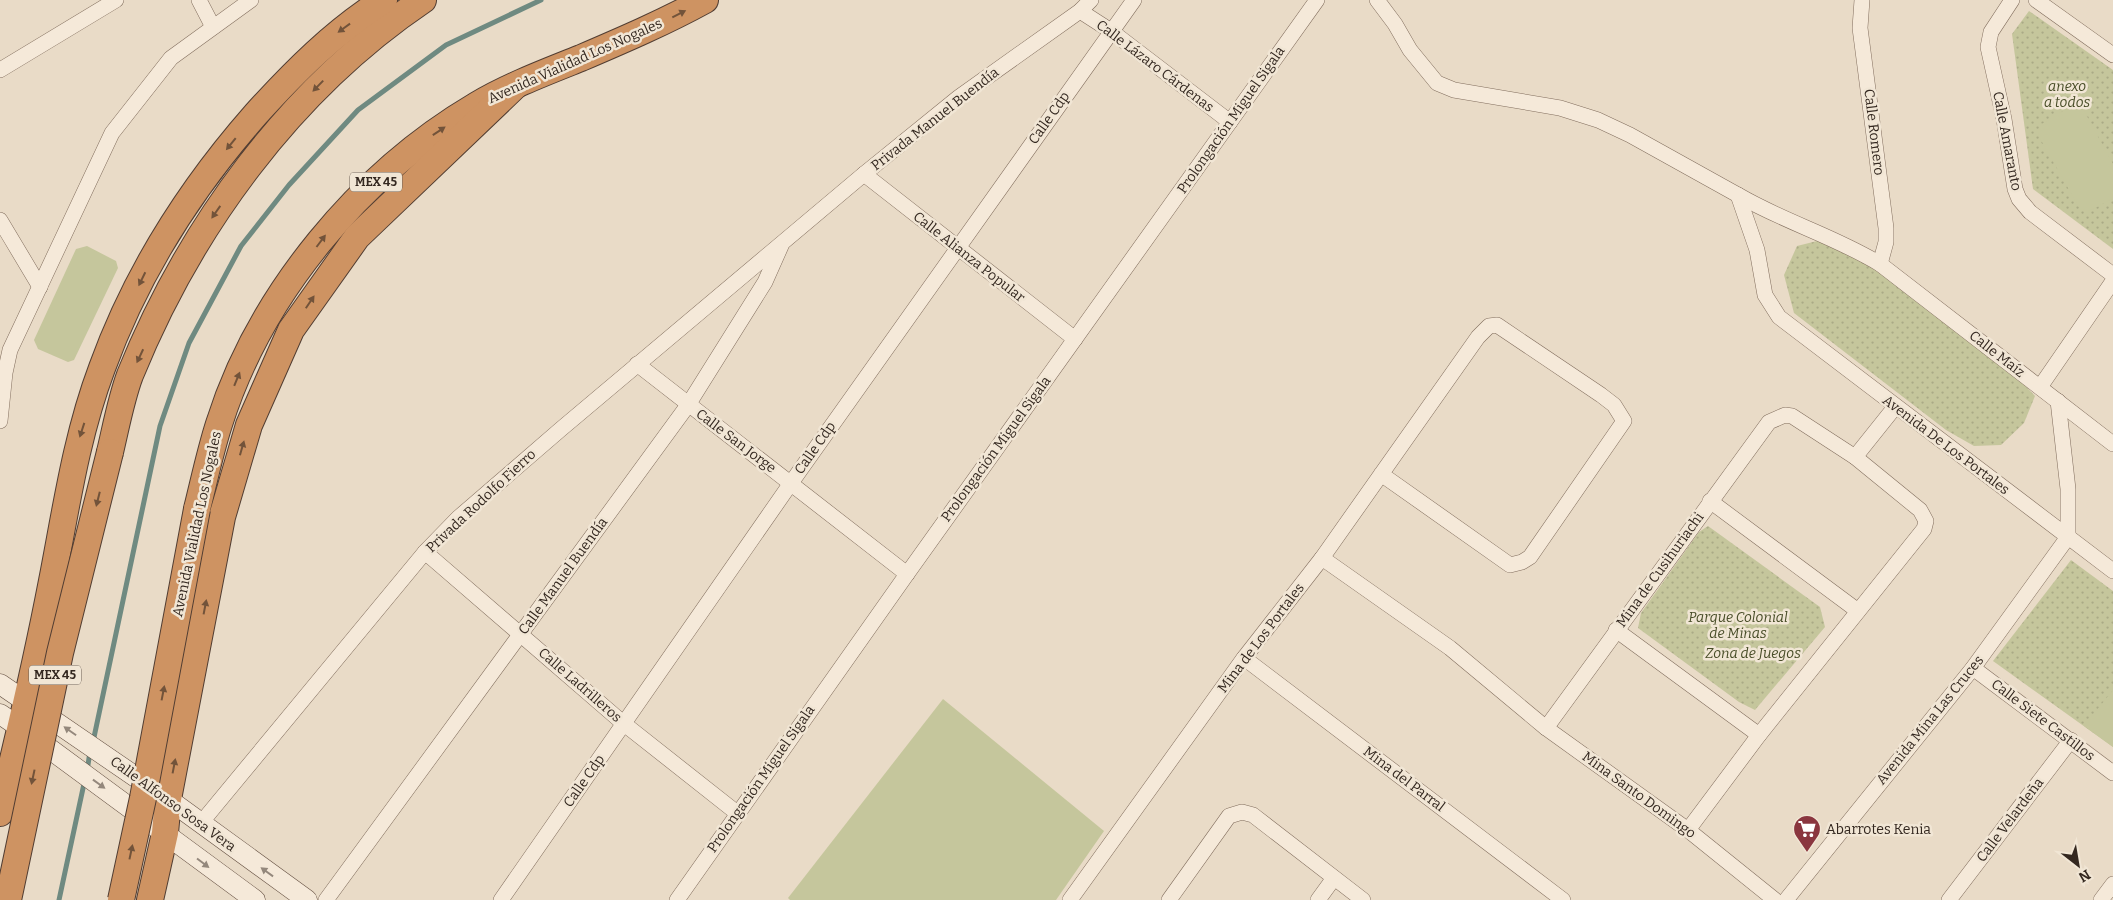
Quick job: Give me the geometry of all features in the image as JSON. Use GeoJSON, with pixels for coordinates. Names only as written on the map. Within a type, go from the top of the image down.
{"type":"FeatureCollection","features":[{"type":"Feature","properties":{"kind":"highway"},"geometry":{"type":"LineString","coordinates":[[0,813],[17,726],[34,706],[79,440],[102,367],[159,245],[201,181],[280,88],[327,41],[384,0]]}},
{"type":"Feature","properties":{"kind":"highway","name":"MEX 45"},"geometry":{"type":"LineString","coordinates":[[8,900],[60,653],[130,376],[170,290],[208,224],[256,156],[319,83],[392,21],[423,0]]}},
{"type":"Feature","properties":{"kind":"highway","name":"Avenida Vialidad Los Nogales"},"geometry":{"type":"LineString","coordinates":[[121,900],[143,798],[198,509],[219,424],[250,348],[286,286],[334,223],[406,153],[477,105],[515,86],[613,45],[705,0]]}},
{"type":"Feature","properties":{"kind":"highway"},"geometry":{"type":"LineString","coordinates":[[150,900],[165,833],[168,799],[222,517],[249,425],[290,330],[356,237],[515,86]]}},
{"type":"Feature","properties":{"kind":"main road","name":"Calle Alfonso Sosa Vera"},"geometry":{"type":"LineString","coordinates":[[0,684],[168,799],[295,897]]}},
{"type":"Feature","properties":{"kind":"main road","name":"Calle Alfonso Sosa Vera"},"geometry":{"type":"LineString","coordinates":[[17,726],[255,900]]}},
{"type":"Feature","properties":{"kind":"street"},"geometry":{"type":"LineString","coordinates":[[0,70],[116,0]]}},
{"type":"Feature","properties":{"kind":"street"},"geometry":{"type":"LineString","coordinates":[[199,0],[213,27]]}},
{"type":"Feature","properties":{"kind":"street"},"geometry":{"type":"LineString","coordinates":[[0,421],[2,372],[10,350],[112,133],[171,58],[251,0]]}},
{"type":"Feature","properties":{"kind":"street","name":"Privada Manuel Buendía"},"geometry":{"type":"LineString","coordinates":[[783,242],[959,97],[1080,11],[1091,0]]}},
{"type":"Feature","properties":{"kind":"street","name":"Calle Cdp"},"geometry":{"type":"LineString","coordinates":[[501,900],[791,483],[1134,0]]}},
{"type":"Feature","properties":{"kind":"street","name":"Prolongación Miguel Sigala"},"geometry":{"type":"LineString","coordinates":[[677,900],[1317,0]]}},
{"type":"Feature","properties":{"kind":"street","name":"Calle Maíz"},"geometry":{"type":"LineString","coordinates":[[1377,0],[1427,74],[1437,83],[1454,90],[1560,108],[1598,120],[1776,217],[1844,243],[1880,264],[2113,444]]}},
{"type":"Feature","properties":{"kind":"street","name":"Calle Romero"},"geometry":{"type":"LineString","coordinates":[[1862,0],[1860,28],[1886,228],[1886,242],[1880,264]]}},
{"type":"Feature","properties":{"kind":"street","name":"Calle Amaranto"},"geometry":{"type":"LineString","coordinates":[[2012,0],[1991,32],[1988,47],[2004,119],[2015,189],[2019,199],[2030,212],[2113,275]]}},
{"type":"Feature","properties":{"kind":"street"},"geometry":{"type":"LineString","coordinates":[[2036,0],[2113,54]]}},
{"type":"Feature","properties":{"kind":"street","name":"Calle Lázaro Cárdenas"},"geometry":{"type":"LineString","coordinates":[[1080,11],[1111,31],[1230,122]]}},
{"type":"Feature","properties":{"kind":"street","name":"Calle Alianza Popular"},"geometry":{"type":"LineString","coordinates":[[864,174],[1075,340]]}},
{"type":"Feature","properties":{"kind":"street","name":"Avenida De Los Portales"},"geometry":{"type":"LineString","coordinates":[[1738,195],[1757,250],[1764,295],[1779,317],[2113,571]]}},
{"type":"Feature","properties":{"kind":"street"},"geometry":{"type":"LineString","coordinates":[[0,220],[40,287]]}},
{"type":"Feature","properties":{"kind":"street","name":"Privada Rodolfo Fierro"},"geometry":{"type":"LineString","coordinates":[[200,823],[425,552],[458,518],[637,364],[783,242]]}},
{"type":"Feature","properties":{"kind":"street","name":"Calle Manuel Buendía"},"geometry":{"type":"LineString","coordinates":[[326,900],[688,405],[765,282],[783,242]]}},
{"type":"Feature","properties":{"kind":"street"},"geometry":{"type":"LineString","coordinates":[[2040,387],[2113,280]]}},
{"type":"Feature","properties":{"kind":"street","name":"Mina de Los Portales"},"geometry":{"type":"LineString","coordinates":[[1070,900],[1244,658],[1322,558],[1381,474],[1478,337],[1490,326],[1497,324],[1601,395],[1622,414],[1624,421],[1530,557],[1517,564],[1510,564],[1381,474]]}},
{"type":"Feature","properties":{"kind":"street","name":"Calle San Jorge"},"geometry":{"type":"LineString","coordinates":[[637,364],[907,574]]}},
{"type":"Feature","properties":{"kind":"street"},"geometry":{"type":"LineString","coordinates":[[2058,401],[2068,489],[2068,537]]}},
{"type":"Feature","properties":{"kind":"street"},"geometry":{"type":"LineString","coordinates":[[1688,830],[1759,735],[1924,529],[1926,521],[1920,510],[1856,457],[1895,407]]}},
{"type":"Feature","properties":{"kind":"street","name":"Mina de Cusihuriachi"},"geometry":{"type":"LineString","coordinates":[[1546,728],[1769,422],[1778,417],[1792,416],[1856,457]]}},
{"type":"Feature","properties":{"kind":"street"},"geometry":{"type":"LineString","coordinates":[[1710,501],[1858,611]]}},
{"type":"Feature","properties":{"kind":"street","name":"Avenida Mina Las Cruces"},"geometry":{"type":"LineString","coordinates":[[1786,900],[1973,668],[2068,537]]}},
{"type":"Feature","properties":{"kind":"street","name":"Calle Ladrilleros"},"geometry":{"type":"LineString","coordinates":[[425,552],[623,723],[738,813]]}},
{"type":"Feature","properties":{"kind":"street","name":"Mina Santo Domingo"},"geometry":{"type":"LineString","coordinates":[[1322,558],[1450,648],[1546,728],[1688,830],[1775,900]]}},
{"type":"Feature","properties":{"kind":"street"},"geometry":{"type":"LineString","coordinates":[[1616,630],[1759,735]]}},
{"type":"Feature","properties":{"kind":"street","name":"Mina del Parral"},"geometry":{"type":"LineString","coordinates":[[1244,658],[1563,900]]}},
{"type":"Feature","properties":{"kind":"street","name":"Calle Siete Castillos"},"geometry":{"type":"LineString","coordinates":[[1973,668],[2113,773]]}},
{"type":"Feature","properties":{"kind":"street","name":"Calle Velardeña"},"geometry":{"type":"LineString","coordinates":[[1949,900],[2071,740]]}},
{"type":"Feature","properties":{"kind":"street"},"geometry":{"type":"LineString","coordinates":[[1169,900],[1229,816],[1242,812],[1253,814],[1363,900]]}},
{"type":"Feature","properties":{"kind":"street"},"geometry":{"type":"LineString","coordinates":[[1318,900],[1334,878]]}},
{"type":"Feature","properties":{"kind":"street"},"geometry":{"type":"LineString","coordinates":[[2101,900],[2113,884]]}},
{"type":"Feature","properties":{"kind":"green space","name":"anexo a todos"},"geometry":{"type":"Polygon","coordinates":[[[2029,11],[2113,70],[2113,249],[2033,189],[2012,34],[2029,11]]]}},
{"type":"Feature","properties":{"kind":"green space"},"geometry":{"type":"Polygon","coordinates":[[[2073,105],[2083,109],[2113,164],[2113,198],[2090,211],[2080,209],[2038,135],[2040,125],[2073,105]]]}},
{"type":"Feature","properties":{"kind":"green space"},"geometry":{"type":"Polygon","coordinates":[[[1821,240],[1859,254],[2016,376],[2035,396],[2024,423],[2001,445],[1974,446],[1946,430],[1794,313],[1784,275],[1797,246],[1821,240]]]}},
{"type":"Feature","properties":{"kind":"green space"},"geometry":{"type":"Polygon","coordinates":[[[87,246],[116,261],[118,268],[74,360],[68,362],[38,349],[34,340],[76,249],[87,246]]]}},
{"type":"Feature","properties":{"kind":"green space","name":"Parque Colonial de Minas"},"geometry":{"type":"Polygon","coordinates":[[[1708,526],[1820,607],[1825,627],[1755,710],[1739,702],[1638,628],[1641,613],[1699,532],[1708,526]]]}},
{"type":"Feature","properties":{"kind":"green space"},"geometry":{"type":"Polygon","coordinates":[[[2071,560],[2113,591],[2113,747],[1993,661],[2071,560]]]}},
{"type":"Feature","properties":{"kind":"green space"},"geometry":{"type":"Polygon","coordinates":[[[2113,690],[2113,747],[2084,726],[2113,690]]]}},
{"type":"Feature","properties":{"kind":"green space"},"geometry":{"type":"Polygon","coordinates":[[[943,699],[1104,831],[1056,900],[790,900],[788,898],[943,699]]]}},
{"type":"Feature","properties":{"kind":"waterway"},"geometry":{"type":"LineString","coordinates":[[93,742],[160,426],[189,343],[241,246],[289,185],[358,110],[446,45],[541,0]]}},
{"type":"Feature","properties":{"kind":"waterway"},"geometry":{"type":"LineString","coordinates":[[87,771],[90,752]]}},
{"type":"Feature","properties":{"kind":"waterway"},"geometry":{"type":"LineString","coordinates":[[59,900],[85,779]]}},
{"type":"Feature","properties":{"kind":"place","name":"Abarrotes Kenia"},"geometry":{"type":"Point","coordinates":[1807,853]}},
{"type":"Feature","properties":{"kind":"park label","name":"Zona de Juegos"},"geometry":{"type":"Point","coordinates":[1753,653]}}]}
